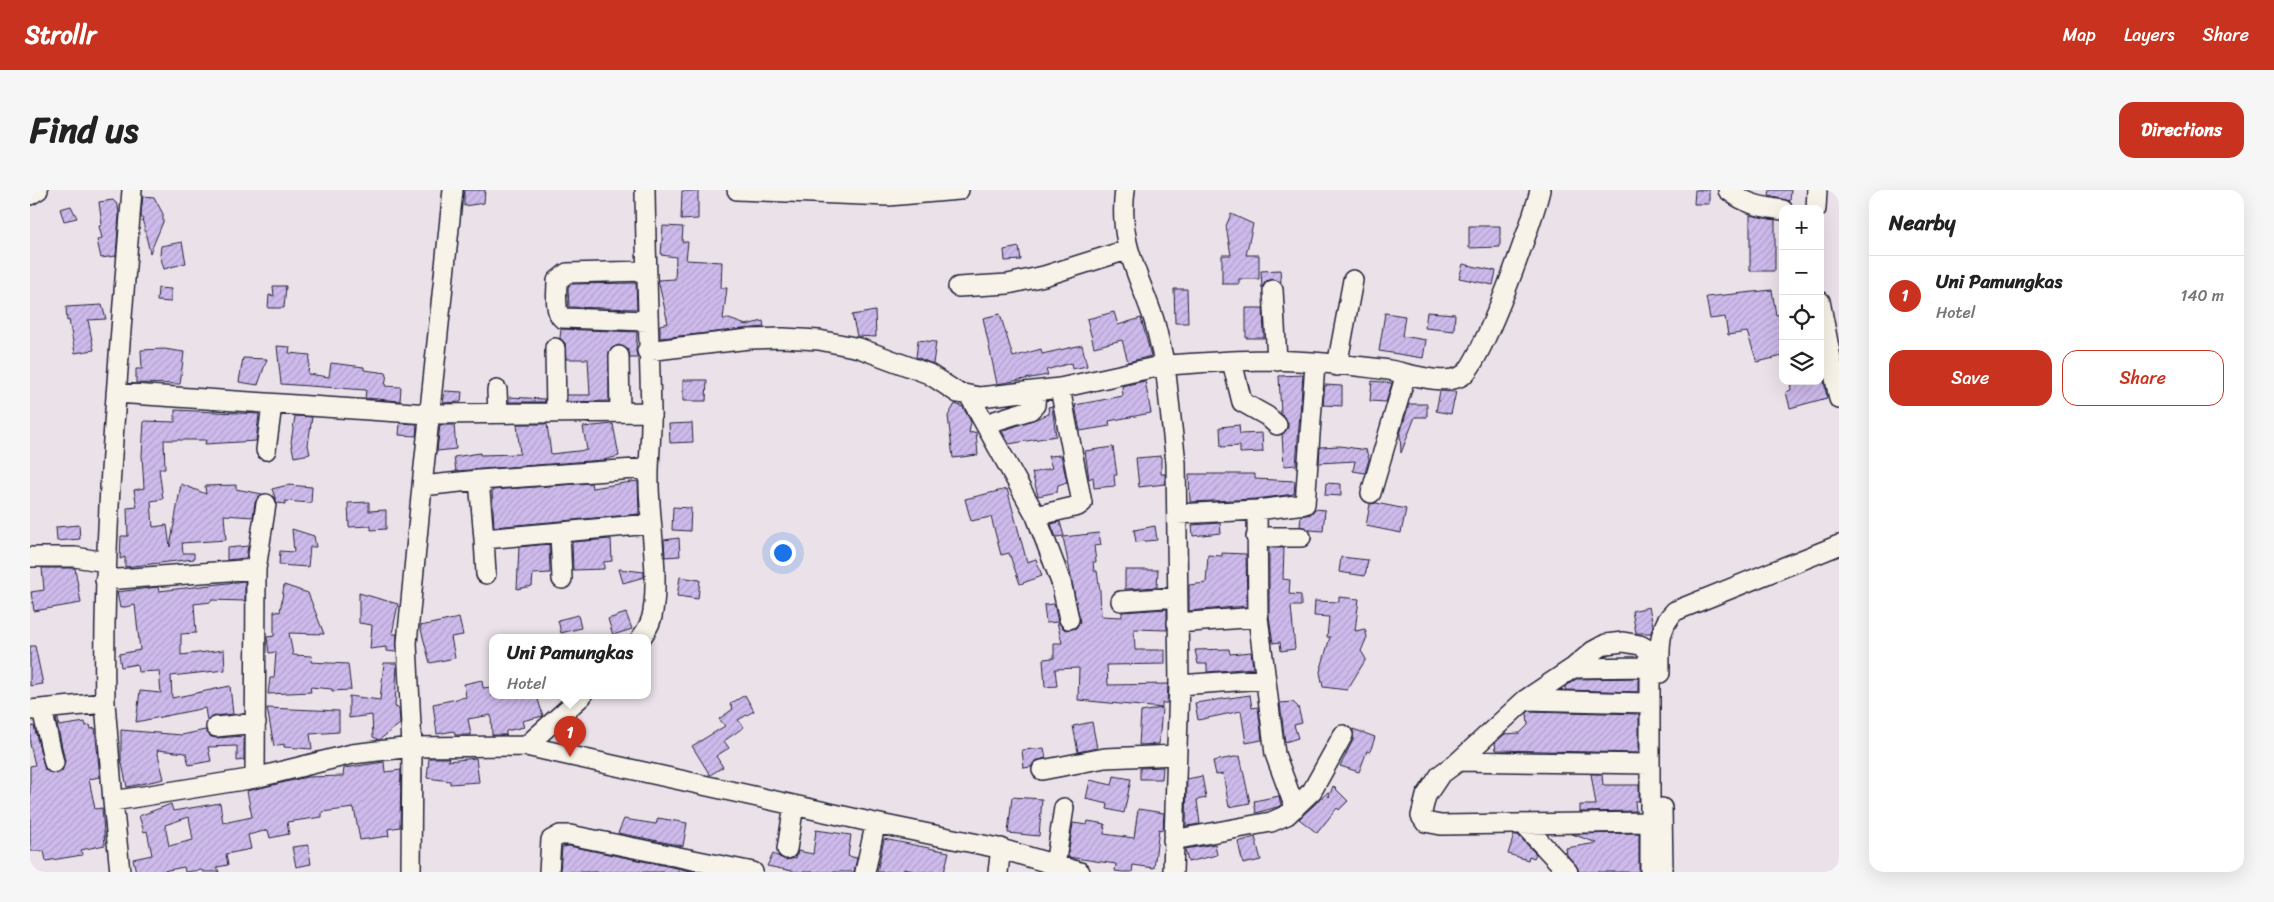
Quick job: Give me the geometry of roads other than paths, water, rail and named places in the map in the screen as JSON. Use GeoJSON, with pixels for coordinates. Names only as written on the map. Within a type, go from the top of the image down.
{"type":"FeatureCollection","features":[{"type":"Feature","properties":{"kind":"street"},"geometry":{"type":"LineString","coordinates":[[30,195],[38,190]]}},
{"type":"Feature","properties":{"kind":"street"},"geometry":{"type":"LineString","coordinates":[[120,872],[105,704],[103,616],[116,393],[132,190]]}},
{"type":"Feature","properties":{"kind":"street"},"geometry":{"type":"LineString","coordinates":[[411,872],[412,747],[407,643],[429,414],[454,190]]}},
{"type":"Feature","properties":{"kind":"street"},"geometry":{"type":"LineString","coordinates":[[644,634],[649,628],[654,611],[650,524],[651,412],[647,351],[645,190]]}},
{"type":"Feature","properties":{"kind":"street"},"geometry":{"type":"LineString","coordinates":[[737,190],[878,196],[958,190]]}},
{"type":"Feature","properties":{"kind":"street"},"geometry":{"type":"LineString","coordinates":[[1125,190],[1123,209],[1127,250],[1154,320],[1165,365],[1176,463],[1179,686],[1173,872]]}},
{"type":"Feature","properties":{"kind":"street"},"geometry":{"type":"LineString","coordinates":[[647,351],[749,339],[819,340],[859,348],[929,374],[958,393],[970,397],[1060,388],[1165,365],[1232,362],[1277,361],[1406,374],[1432,379],[1455,378],[1464,375],[1480,348],[1511,276],[1540,190]]}},
{"type":"Feature","properties":{"kind":"street"},"geometry":{"type":"LineString","coordinates":[[1728,190],[1740,200],[1753,206],[1779,209]]}},
{"type":"Feature","properties":{"kind":"street"},"geometry":{"type":"LineString","coordinates":[[1816,205],[1817,190]]}},
{"type":"Feature","properties":{"kind":"street"},"geometry":{"type":"LineString","coordinates":[[958,287],[1008,284],[1044,276],[1127,250]]}},
{"type":"Feature","properties":{"kind":"street"},"geometry":{"type":"LineString","coordinates":[[646,270],[567,273],[557,282],[556,298],[559,315],[562,318],[647,320]]}},
{"type":"Feature","properties":{"kind":"street"},"geometry":{"type":"LineString","coordinates":[[1337,366],[1353,280]]}},
{"type":"Feature","properties":{"kind":"street"},"geometry":{"type":"LineString","coordinates":[[1273,290],[1277,361]]}},
{"type":"Feature","properties":{"kind":"street"},"geometry":{"type":"LineString","coordinates":[[1824,318],[1837,373],[1839,399]]}},
{"type":"Feature","properties":{"kind":"street"},"geometry":{"type":"LineString","coordinates":[[555,348],[556,413]]}},
{"type":"Feature","properties":{"kind":"street"},"geometry":{"type":"LineString","coordinates":[[619,356],[620,412]]}},
{"type":"Feature","properties":{"kind":"street"},"geometry":{"type":"LineString","coordinates":[[1232,362],[1242,402],[1267,416],[1277,425]]}},
{"type":"Feature","properties":{"kind":"street"},"geometry":{"type":"LineString","coordinates":[[1177,514],[1257,510],[1305,504],[1307,500],[1315,364]]}},
{"type":"Feature","properties":{"kind":"street"},"geometry":{"type":"LineString","coordinates":[[1371,493],[1406,374]]}},
{"type":"Feature","properties":{"kind":"street"},"geometry":{"type":"LineString","coordinates":[[1036,516],[1078,506],[1082,503],[1060,388]]}},
{"type":"Feature","properties":{"kind":"street"},"geometry":{"type":"LineString","coordinates":[[497,390],[498,413]]}},
{"type":"Feature","properties":{"kind":"street"},"geometry":{"type":"LineString","coordinates":[[985,424],[1030,410],[1035,405],[1036,391]]}},
{"type":"Feature","properties":{"kind":"street"},"geometry":{"type":"LineString","coordinates":[[116,393],[272,405],[429,414],[651,412]]}},
{"type":"Feature","properties":{"kind":"street"},"geometry":{"type":"LineString","coordinates":[[970,397],[1036,516],[1060,582],[1069,619]]}},
{"type":"Feature","properties":{"kind":"street"},"geometry":{"type":"LineString","coordinates":[[266,450],[272,405]]}},
{"type":"Feature","properties":{"kind":"street"},"geometry":{"type":"LineString","coordinates":[[422,486],[649,468]]}},
{"type":"Feature","properties":{"kind":"street"},"geometry":{"type":"LineString","coordinates":[[479,480],[486,574]]}},
{"type":"Feature","properties":{"kind":"street"},"geometry":{"type":"LineString","coordinates":[[255,778],[256,569],[266,504]]}},
{"type":"Feature","properties":{"kind":"street"},"geometry":{"type":"LineString","coordinates":[[1257,510],[1258,617],[1262,630],[1264,679],[1275,754],[1295,808]]}},
{"type":"Feature","properties":{"kind":"street"},"geometry":{"type":"LineString","coordinates":[[484,539],[650,524]]}},
{"type":"Feature","properties":{"kind":"street"},"geometry":{"type":"LineString","coordinates":[[560,533],[562,579]]}},
{"type":"Feature","properties":{"kind":"street"},"geometry":{"type":"LineString","coordinates":[[1256,537],[1301,537]]}},
{"type":"Feature","properties":{"kind":"street"},"geometry":{"type":"LineString","coordinates":[[1663,872],[1660,636],[1666,619],[1675,611],[1685,606],[1839,545]]}},
{"type":"Feature","properties":{"kind":"street"},"geometry":{"type":"LineString","coordinates":[[30,557],[75,557],[106,571],[256,569]]}},
{"type":"Feature","properties":{"kind":"street"},"geometry":{"type":"LineString","coordinates":[[1122,601],[1177,597]]}},
{"type":"Feature","properties":{"kind":"street"},"geometry":{"type":"LineString","coordinates":[[1177,623],[1258,617]]}},
{"type":"Feature","properties":{"kind":"street"},"geometry":{"type":"LineString","coordinates":[[1649,822],[1441,825],[1425,822],[1421,816],[1426,796],[1440,775],[1459,761],[1525,700],[1573,668],[1650,667],[1648,703],[1650,872]]}},
{"type":"Feature","properties":{"kind":"street"},"geometry":{"type":"LineString","coordinates":[[1179,686],[1264,679]]}},
{"type":"Feature","properties":{"kind":"street"},"geometry":{"type":"LineString","coordinates":[[526,746],[579,699]]}},
{"type":"Feature","properties":{"kind":"street"},"geometry":{"type":"LineString","coordinates":[[1525,700],[1648,703]]}},
{"type":"Feature","properties":{"kind":"street"},"geometry":{"type":"LineString","coordinates":[[54,763],[36,709],[105,704]]}},
{"type":"Feature","properties":{"kind":"street"},"geometry":{"type":"LineString","coordinates":[[216,727],[256,723]]}},
{"type":"Feature","properties":{"kind":"street"},"geometry":{"type":"LineString","coordinates":[[1173,840],[1271,822],[1287,815],[1312,790],[1343,735]]}},
{"type":"Feature","properties":{"kind":"street"},"geometry":{"type":"LineString","coordinates":[[114,801],[255,778],[352,754],[412,747],[526,746],[1001,848],[1055,868],[1080,872]]}},
{"type":"Feature","properties":{"kind":"street"},"geometry":{"type":"LineString","coordinates":[[1042,770],[1105,758],[1176,755]]}},
{"type":"Feature","properties":{"kind":"street"},"geometry":{"type":"LineString","coordinates":[[1459,761],[1650,764]]}},
{"type":"Feature","properties":{"kind":"street"},"geometry":{"type":"LineString","coordinates":[[787,849],[794,805]]}},
{"type":"Feature","properties":{"kind":"street"},"geometry":{"type":"LineString","coordinates":[[1055,868],[1064,808]]}},
{"type":"Feature","properties":{"kind":"street"},"geometry":{"type":"LineString","coordinates":[[1524,825],[1568,872]]}},
{"type":"Feature","properties":{"kind":"street"},"geometry":{"type":"LineString","coordinates":[[844,829],[929,846]]}},
{"type":"Feature","properties":{"kind":"street"},"geometry":{"type":"LineString","coordinates":[[549,872],[550,840],[560,835],[570,835],[743,871]]}},
{"type":"Feature","properties":{"kind":"street"},"geometry":{"type":"LineString","coordinates":[[865,872],[873,835]]}},
{"type":"Feature","properties":{"kind":"street"},"geometry":{"type":"LineString","coordinates":[[998,872],[1001,848]]}},
{"type":"Feature","properties":{"kind":"place","name":"Uni Pamungkas"},"geometry":{"type":"Point","coordinates":[570,757]}}]}
